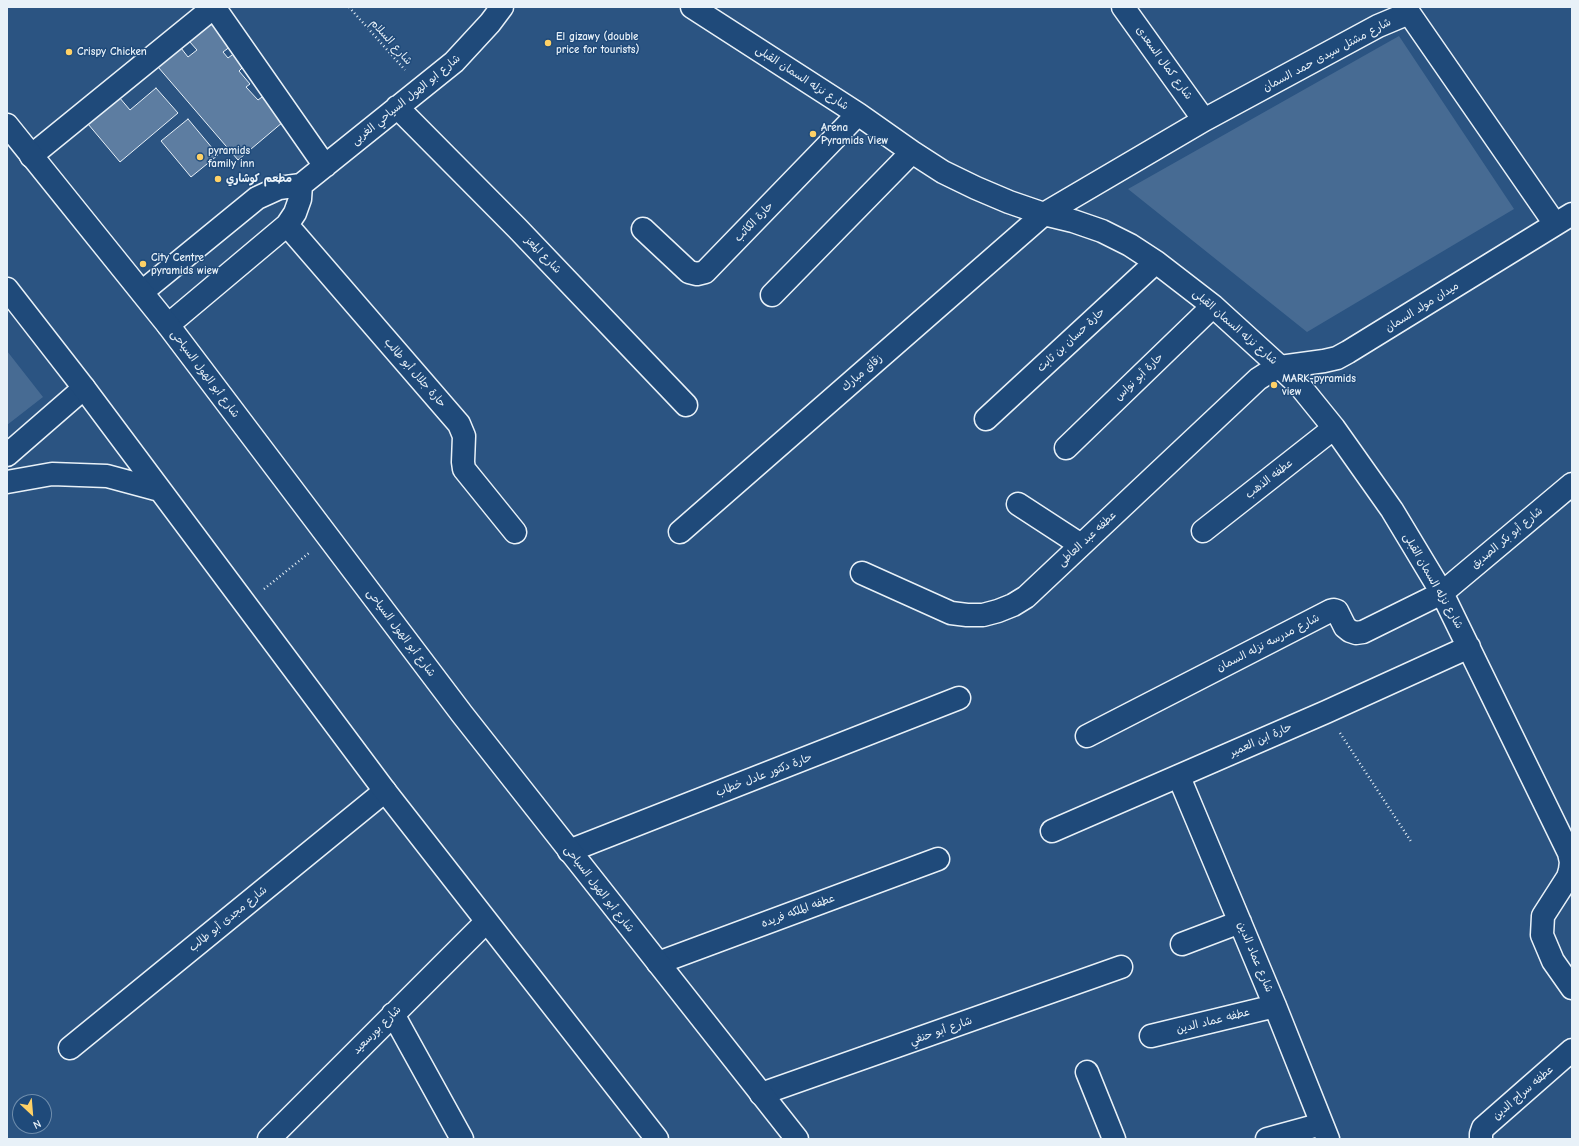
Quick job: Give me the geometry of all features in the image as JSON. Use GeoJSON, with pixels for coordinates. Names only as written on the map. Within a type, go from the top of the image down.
{"type":"FeatureCollection","features":[{"type":"Feature","properties":{"kind":"street"},"geometry":{"type":"LineString","coordinates":[[32,156],[214,7],[325,166]]}},
{"type":"Feature","properties":{"kind":"street","name":"شارع ابو الهول السياحي الغربى"},"geometry":{"type":"LineString","coordinates":[[301,185],[459,57],[490,23],[502,7]]}},
{"type":"Feature","properties":{"kind":"street","name":"شارع نزله السمان القبلى"},"geometry":{"type":"LineString","coordinates":[[692,7],[858,114],[943,172],[1009,202],[1044,214],[1074,221],[1102,231],[1130,245],[1156,262],[1213,306],[1304,391],[1334,428],[1392,510],[1442,593],[1569,853],[1571,862],[1570,876],[1543,916],[1542,935],[1553,961],[1572,988]]}},
{"type":"Feature","properties":{"kind":"street","name":"شارع كمال السعدى"},"geometry":{"type":"LineString","coordinates":[[1123,7],[1204,120]]}},
{"type":"Feature","properties":{"kind":"street","name":"شارع مشتل سيدى حمد السمان"},"geometry":{"type":"LineString","coordinates":[[1044,214],[1204,120],[1378,26],[1417,10],[1564,219]]}},
{"type":"Feature","properties":{"kind":"street","name":"شارع المعز"},"geometry":{"type":"LineString","coordinates":[[397,107],[517,228],[686,405]]}},
{"type":"Feature","properties":{"kind":"street","name":"حارة الكاتب"},"geometry":{"type":"LineString","coordinates":[[643,229],[689,272],[697,274],[705,272],[858,114]]}},
{"type":"Feature","properties":{"kind":"street","name":"شارع أبو الهول السياحى"},"geometry":{"type":"LineString","coordinates":[[7,125],[168,325],[462,714],[797,1139]]}},
{"type":"Feature","properties":{"kind":"street"},"geometry":{"type":"LineString","coordinates":[[772,295],[912,152]]}},
{"type":"Feature","properties":{"kind":"street"},"geometry":{"type":"LineString","coordinates":[[142,292],[257,198],[279,188],[301,185],[300,199],[295,213],[287,225],[168,325]]}},
{"type":"Feature","properties":{"kind":"street","name":"زقاق مبارك"},"geometry":{"type":"LineString","coordinates":[[680,532],[1044,214]]}},
{"type":"Feature","properties":{"kind":"street","name":"ميدان مولد السمان"},"geometry":{"type":"LineString","coordinates":[[1280,367],[1337,358],[1564,219]]}},
{"type":"Feature","properties":{"kind":"street","name":"حارة جلال أبو طالب"},"geometry":{"type":"LineString","coordinates":[[287,225],[459,424],[464,436],[462,462],[464,469],[515,532]]}},
{"type":"Feature","properties":{"kind":"street","name":"حارة حسان بن ثابت"},"geometry":{"type":"LineString","coordinates":[[986,418],[1156,262]]}},
{"type":"Feature","properties":{"kind":"street"},"geometry":{"type":"LineString","coordinates":[[7,289],[84,388],[385,791],[657,1139]]}},
{"type":"Feature","properties":{"kind":"street","name":"حارة أبو نواس"},"geometry":{"type":"LineString","coordinates":[[1066,448],[1213,306]]}},
{"type":"Feature","properties":{"kind":"street","name":"عطفه عبد العاطى"},"geometry":{"type":"LineString","coordinates":[[862,573],[951,613],[983,615],[1013,605],[1026,597],[1248,388],[1268,372],[1280,367]]}},
{"type":"Feature","properties":{"kind":"street"},"geometry":{"type":"LineString","coordinates":[[7,455],[84,388]]}},
{"type":"Feature","properties":{"kind":"street","name":"عطفه الذهب"},"geometry":{"type":"LineString","coordinates":[[1203,531],[1334,428]]}},
{"type":"Feature","properties":{"kind":"street"},"geometry":{"type":"LineString","coordinates":[[7,482],[52,474],[107,476],[160,490]]}},
{"type":"Feature","properties":{"kind":"street","name":"شارع أبو بكر الصديق"},"geometry":{"type":"LineString","coordinates":[[1442,593],[1572,484]]}},
{"type":"Feature","properties":{"kind":"street"},"geometry":{"type":"LineString","coordinates":[[1018,504],[1080,545]]}},
{"type":"Feature","properties":{"kind":"street","name":"شارع مدرسه نزله السمان"},"geometry":{"type":"LineString","coordinates":[[1087,736],[1330,611],[1337,610],[1345,627],[1350,631],[1356,633],[1363,632],[1442,593]]}},
{"type":"Feature","properties":{"kind":"street","name":"حارة ابن العمير"},"geometry":{"type":"LineString","coordinates":[[1052,831],[1179,777],[1469,647]]}},
{"type":"Feature","properties":{"kind":"street","name":"حارة دكتور عادل خطاب"},"geometry":{"type":"LineString","coordinates":[[569,851],[959,698]]}},
{"type":"Feature","properties":{"kind":"street","name":"شارع عماد الدين"},"geometry":{"type":"LineString","coordinates":[[1179,777],[1275,1006],[1325,1132]]}},
{"type":"Feature","properties":{"kind":"street","name":"شارع مجدى أبو طالب"},"geometry":{"type":"LineString","coordinates":[[70,1048],[385,791]]}},
{"type":"Feature","properties":{"kind":"street","name":"عطفه الملكه فريده"},"geometry":{"type":"LineString","coordinates":[[658,963],[938,859]]}},
{"type":"Feature","properties":{"kind":"street","name":"شارع بورسعيد"},"geometry":{"type":"LineString","coordinates":[[269,1139],[486,922]]}},
{"type":"Feature","properties":{"kind":"street"},"geometry":{"type":"LineString","coordinates":[[1182,944],[1240,922]]}},
{"type":"Feature","properties":{"kind":"street","name":"شارع أبو حنفي"},"geometry":{"type":"LineString","coordinates":[[761,1094],[1121,967]]}},
{"type":"Feature","properties":{"kind":"street","name":"عطفه عماد الدين"},"geometry":{"type":"LineString","coordinates":[[1151,1036],[1275,1006]]}},
{"type":"Feature","properties":{"kind":"street"},"geometry":{"type":"LineString","coordinates":[[393,1014],[462,1139]]}},
{"type":"Feature","properties":{"kind":"street","name":"عطفه سراج الدين"},"geometry":{"type":"LineString","coordinates":[[1482,1139],[1481,1134],[1483,1128],[1572,1050]]}},
{"type":"Feature","properties":{"kind":"street"},"geometry":{"type":"LineString","coordinates":[[1087,1072],[1108,1137]]}},
{"type":"Feature","properties":{"kind":"street"},"geometry":{"type":"LineString","coordinates":[[1267,1139],[1325,1132]]}},
{"type":"Feature","properties":{"kind":"path","name":"شارع السلام"},"geometry":{"type":"LineString","coordinates":[[349,7],[421,88]]}},
{"type":"Feature","properties":{"kind":"path"},"geometry":{"type":"LineString","coordinates":[[245,604],[329,537]]}},
{"type":"Feature","properties":{"kind":"path"},"geometry":{"type":"LineString","coordinates":[[1326,712],[1412,843]]}},
{"type":"Feature","properties":{"kind":"shaded area"},"geometry":{"type":"Polygon","coordinates":[[[1399,36],[1514,209],[1307,332],[1128,189],[1399,36]]]}},
{"type":"Feature","properties":{"kind":"shaded area"},"geometry":{"type":"Polygon","coordinates":[[[7,351],[43,397],[7,425],[7,351]]]}},
{"type":"Feature","properties":{"kind":"building"},"geometry":{"type":"Polygon","coordinates":[[[211,22],[231,46],[223,52],[228,58],[236,52],[246,64],[239,71],[250,84],[246,87],[258,100],[262,97],[283,122],[238,160],[158,67],[181,48],[188,57],[197,50],[189,41],[211,22]]]}},
{"type":"Feature","properties":{"kind":"building"},"geometry":{"type":"Polygon","coordinates":[[[156,88],[178,113],[120,162],[88,124],[119,97],[130,110],[156,88]]]}},
{"type":"Feature","properties":{"kind":"building"},"geometry":{"type":"Polygon","coordinates":[[[188,119],[218,155],[191,177],[161,141],[188,119]]]}},
{"type":"Feature","properties":{"kind":"place","name":"El gizawy (double price for tourists)"},"geometry":{"type":"Point","coordinates":[548,43]}},
{"type":"Feature","properties":{"kind":"place","name":"Crispy Chicken"},"geometry":{"type":"Point","coordinates":[69,52]}},
{"type":"Feature","properties":{"kind":"place","name":"Arena Pyramids View"},"geometry":{"type":"Point","coordinates":[813,134]}},
{"type":"Feature","properties":{"kind":"place","name":"pyramids family inn"},"geometry":{"type":"Point","coordinates":[200,157]}},
{"type":"Feature","properties":{"kind":"place","name":"مطعم كوشاري"},"geometry":{"type":"Point","coordinates":[218,179]}},
{"type":"Feature","properties":{"kind":"place","name":"City Centre pyramids wiew"},"geometry":{"type":"Point","coordinates":[143,264]}},
{"type":"Feature","properties":{"kind":"place","name":"MARK-pyramids view"},"geometry":{"type":"Point","coordinates":[1274,385]}}]}
